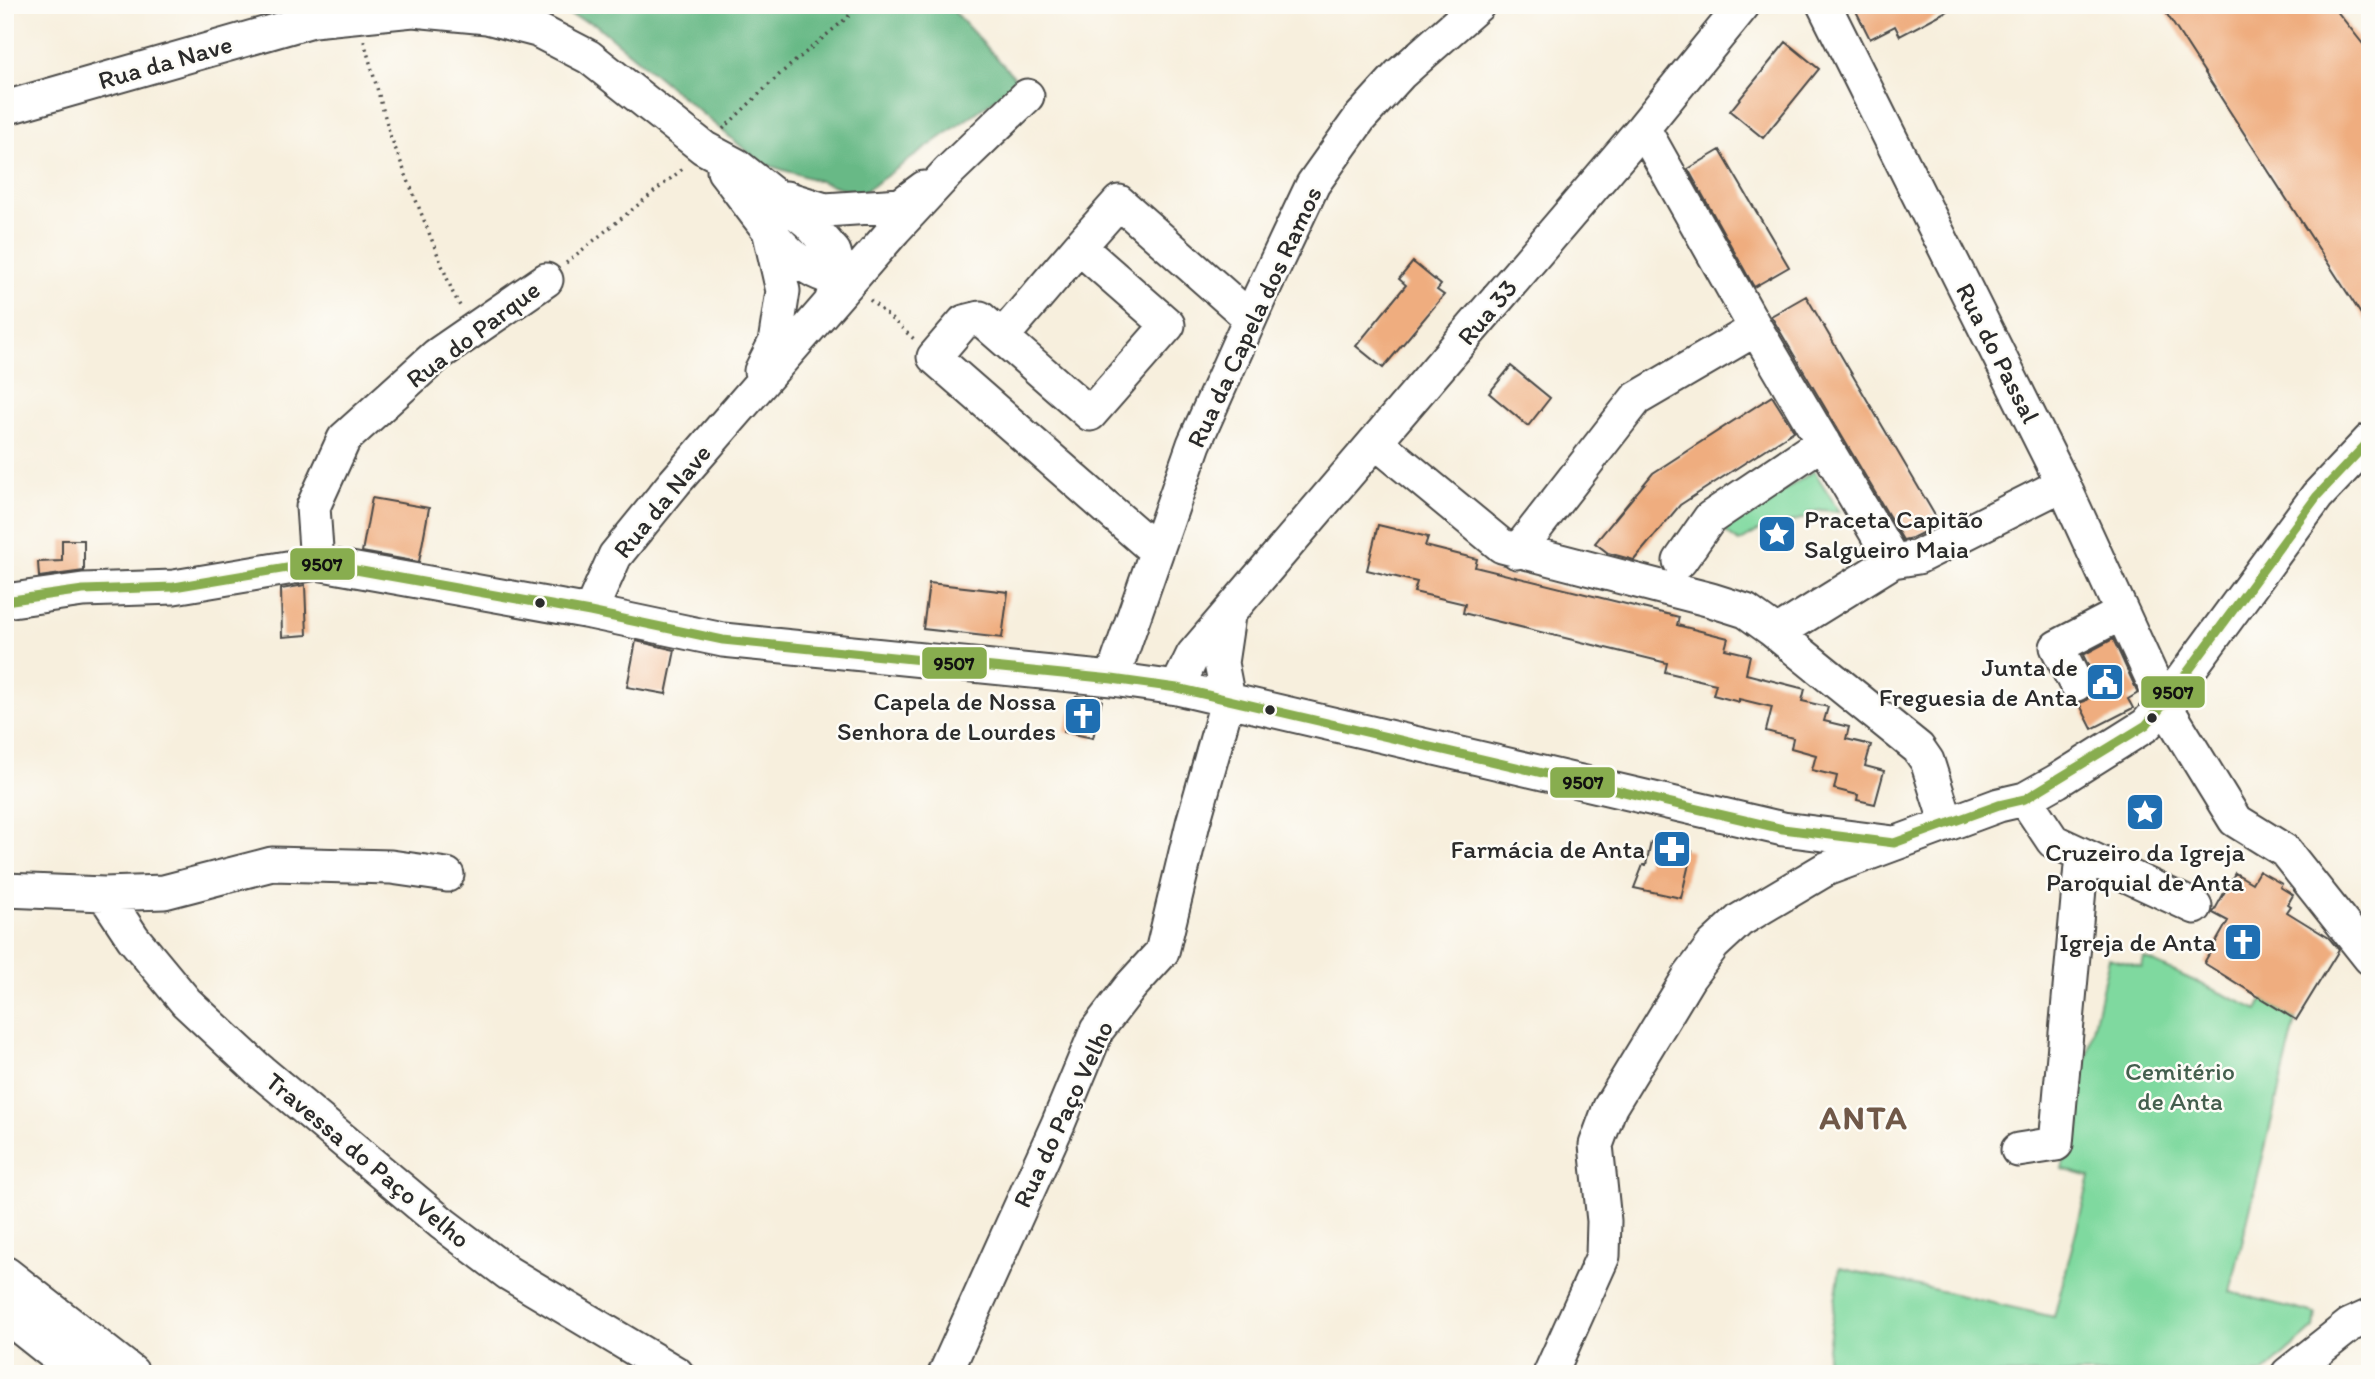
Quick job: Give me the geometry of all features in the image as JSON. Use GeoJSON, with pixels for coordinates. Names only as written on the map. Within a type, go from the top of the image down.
{"type":"FeatureCollection","features":[{"type":"Feature","properties":{"kind":"highway"},"geometry":{"type":"LineString","coordinates":[[5,1276],[130,1374]]}},
{"type":"Feature","properties":{"kind":"highway"},"geometry":{"type":"LineString","coordinates":[[5,1312],[83,1374]]}},
{"type":"Feature","properties":{"kind":"street","name":"Rua da Capela dos Ramos"},"geometry":{"type":"LineString","coordinates":[[1112,679],[1194,444],[1313,184],[1360,118],[1400,74],[1478,5]]}},
{"type":"Feature","properties":{"kind":"street","name":"Rua 33"},"geometry":{"type":"LineString","coordinates":[[1177,688],[1193,655],[1643,128],[1743,5]]}},
{"type":"Feature","properties":{"kind":"street","name":"Rua do Passal"},"geometry":{"type":"LineString","coordinates":[[1824,5],[2063,484],[2164,704],[2235,820],[2285,851],[2370,958]]}},
{"type":"Feature","properties":{"kind":"street","name":"Rua da Nave"},"geometry":{"type":"LineString","coordinates":[[5,108],[313,20],[412,10],[487,17],[537,30],[589,57],[704,148],[736,165],[808,222],[834,252],[845,282]]}},
{"type":"Feature","properties":{"kind":"street","name":"Rua da Nave"},"geometry":{"type":"LineString","coordinates":[[590,612],[615,556],[845,282],[948,172],[1027,96]]}},
{"type":"Feature","properties":{"kind":"street"},"geometry":{"type":"LineString","coordinates":[[1643,128],[1756,329],[1893,561]]}},
{"type":"Feature","properties":{"kind":"street","name":"Rua da Nave"},"geometry":{"type":"LineString","coordinates":[[704,148],[771,234],[808,267],[845,282]]}},
{"type":"Feature","properties":{"kind":"street","name":"Rua da Nave"},"geometry":{"type":"LineString","coordinates":[[765,188],[790,200],[825,210],[901,205],[948,172]]}},
{"type":"Feature","properties":{"kind":"street"},"geometry":{"type":"LineString","coordinates":[[1002,337],[1119,202],[1250,318]]}},
{"type":"Feature","properties":{"kind":"street","name":"Rua da Nave"},"geometry":{"type":"LineString","coordinates":[[748,398],[775,343],[783,291],[771,234]]}},
{"type":"Feature","properties":{"kind":"street"},"geometry":{"type":"LineString","coordinates":[[1079,247],[1168,325],[1090,414],[980,318],[964,322],[934,357],[1156,551]]}},
{"type":"Feature","properties":{"kind":"street","name":"Rua do Parque"},"geometry":{"type":"LineString","coordinates":[[317,563],[313,507],[344,439],[436,355],[545,280]]}},
{"type":"Feature","properties":{"kind":"street"},"geometry":{"type":"LineString","coordinates":[[1517,552],[1636,399],[1756,329]]}},
{"type":"Feature","properties":{"kind":"street"},"geometry":{"type":"LineString","coordinates":[[1550,1374],[1603,1256],[1604,1221],[1597,1145],[1610,1107],[1689,977],[1713,945],[1740,920],[1826,869],[1947,824],[2025,799],[2146,725],[2317,496],[2370,440]]}},
{"type":"Feature","properties":{"kind":"street"},"geometry":{"type":"LineString","coordinates":[[1376,442],[1502,547],[1746,611],[1777,633],[1917,748],[1927,761],[1947,824]]}},
{"type":"Feature","properties":{"kind":"street"},"geometry":{"type":"LineString","coordinates":[[1679,561],[1710,518],[1823,442]]}},
{"type":"Feature","properties":{"kind":"street"},"geometry":{"type":"LineString","coordinates":[[1777,633],[1893,561],[1917,557],[2063,484]]}},
{"type":"Feature","properties":{"kind":"street"},"geometry":{"type":"LineString","coordinates":[[5,601],[83,590],[174,587],[317,563],[590,612],[723,640],[1112,679],[1177,688],[1790,829],[1894,843]]}},
{"type":"Feature","properties":{"kind":"street"},"geometry":{"type":"LineString","coordinates":[[2076,684],[2057,647],[2122,613]]}},
{"type":"Feature","properties":{"kind":"street"},"geometry":{"type":"LineString","coordinates":[[1228,615],[1221,663],[1228,699]]}},
{"type":"Feature","properties":{"kind":"street","name":"Rua do Paço Velho"},"geometry":{"type":"LineString","coordinates":[[945,1374],[1097,1030],[1162,952],[1228,699]]}},
{"type":"Feature","properties":{"kind":"street"},"geometry":{"type":"LineString","coordinates":[[2025,799],[2053,841],[2195,907]]}},
{"type":"Feature","properties":{"kind":"street"},"geometry":{"type":"LineString","coordinates":[[1790,829],[1800,846],[1802,860],[1790,889]]}},
{"type":"Feature","properties":{"kind":"street"},"geometry":{"type":"LineString","coordinates":[[1823,834],[1831,851],[1826,869]]}},
{"type":"Feature","properties":{"kind":"street"},"geometry":{"type":"LineString","coordinates":[[2018,1150],[2056,1144],[2082,855]]}},
{"type":"Feature","properties":{"kind":"street"},"geometry":{"type":"LineString","coordinates":[[5,890],[104,894],[164,892],[272,864],[391,867],[447,875]]}},
{"type":"Feature","properties":{"kind":"street","name":"Travessa do Paço Velho"},"geometry":{"type":"LineString","coordinates":[[104,894],[133,938],[187,1002],[258,1069],[329,1129],[443,1224],[508,1273],[677,1374]]}},
{"type":"Feature","properties":{"kind":"street"},"geometry":{"type":"LineString","coordinates":[[2288,1374],[2350,1325],[2370,1316]]}},
{"type":"Feature","properties":{"kind":"path","name":"Rua do Parque"},"geometry":{"type":"LineString","coordinates":[[545,280],[694,160],[780,73],[848,17],[856,5]]}},
{"type":"Feature","properties":{"kind":"path"},"geometry":{"type":"LineString","coordinates":[[357,15],[390,135],[453,293],[474,329]]}},
{"type":"Feature","properties":{"kind":"path"},"geometry":{"type":"LineString","coordinates":[[845,282],[934,357]]}},
{"type":"Feature","properties":{"kind":"green space"},"geometry":{"type":"Polygon","coordinates":[[[540,5],[948,5],[1019,82],[861,194],[761,163],[595,24],[540,5]]]}},
{"type":"Feature","properties":{"kind":"green space"},"geometry":{"type":"Polygon","coordinates":[[[1814,471],[1840,512],[1822,510],[1808,513],[1809,517],[1760,530],[1739,542],[1723,530],[1814,471]]]}},
{"type":"Feature","properties":{"kind":"green space","name":"Cemitério de Anta"},"geometry":{"type":"Polygon","coordinates":[[[2109,958],[2142,967],[2144,958],[2258,1010],[2263,1000],[2296,1020],[2230,1292],[2316,1314],[2314,1328],[2262,1374],[1824,1374],[1840,1268],[2054,1317],[2090,1177],[2062,1169],[2109,958]]]}},
{"type":"Feature","properties":{"kind":"building"},"geometry":{"type":"Polygon","coordinates":[[[1853,5],[1958,5],[1900,36],[1895,26],[1870,39],[1853,5]]]}},
{"type":"Feature","properties":{"kind":"building"},"geometry":{"type":"Polygon","coordinates":[[[2161,5],[2332,5],[2370,53],[2370,328],[2161,5]]]}},
{"type":"Feature","properties":{"kind":"building"},"geometry":{"type":"Polygon","coordinates":[[[1786,42],[1819,69],[1763,138],[1730,111],[1786,42]]]}},
{"type":"Feature","properties":{"kind":"building"},"geometry":{"type":"Polygon","coordinates":[[[1720,150],[1789,267],[1754,287],[1688,169],[1720,150]]]}},
{"type":"Feature","properties":{"kind":"building"},"geometry":{"type":"Polygon","coordinates":[[[1413,262],[1441,285],[1437,290],[1444,295],[1383,368],[1356,346],[1406,285],[1399,279],[1413,262]]]}},
{"type":"Feature","properties":{"kind":"building"},"geometry":{"type":"Polygon","coordinates":[[[1806,296],[1940,524],[1903,540],[1771,316],[1806,296]]]}},
{"type":"Feature","properties":{"kind":"building"},"geometry":{"type":"Polygon","coordinates":[[[1511,366],[1550,398],[1528,426],[1489,393],[1511,366]]]}},
{"type":"Feature","properties":{"kind":"building"},"geometry":{"type":"Polygon","coordinates":[[[1772,396],[1794,431],[1680,505],[1634,560],[1608,553],[1595,543],[1653,473],[1772,396]]]}},
{"type":"Feature","properties":{"kind":"building"},"geometry":{"type":"Polygon","coordinates":[[[372,498],[429,508],[419,562],[362,552],[372,498]]]}},
{"type":"Feature","properties":{"kind":"building"},"geometry":{"type":"Polygon","coordinates":[[[1378,525],[1428,537],[1425,546],[1477,559],[1475,567],[1679,617],[1677,625],[1728,638],[1725,649],[1750,655],[1746,674],[1805,689],[1802,701],[1828,707],[1824,721],[1849,727],[1846,739],[1871,745],[1865,766],[1884,771],[1875,804],[1857,800],[1858,795],[1834,789],[1837,776],[1812,770],[1816,755],[1791,748],[1793,738],[1766,731],[1772,707],[1713,695],[1716,684],[1665,672],[1667,663],[1463,613],[1465,604],[1414,592],[1417,582],[1367,570],[1378,525]]]}},
{"type":"Feature","properties":{"kind":"building"},"geometry":{"type":"Polygon","coordinates":[[[62,540],[84,540],[84,571],[39,577],[38,562],[62,561],[62,540]]]}},
{"type":"Feature","properties":{"kind":"building"},"geometry":{"type":"Polygon","coordinates":[[[929,583],[1008,592],[1002,638],[923,629],[929,583]]]}},
{"type":"Feature","properties":{"kind":"building"},"geometry":{"type":"Polygon","coordinates":[[[305,585],[307,635],[282,637],[281,589],[305,585]]]}},
{"type":"Feature","properties":{"kind":"building"},"geometry":{"type":"Polygon","coordinates":[[[2113,639],[2138,693],[2128,699],[2133,708],[2092,729],[2079,703],[2092,695],[2095,686],[2093,675],[2083,655],[2113,639]]]}},
{"type":"Feature","properties":{"kind":"building"},"geometry":{"type":"Polygon","coordinates":[[[636,641],[675,650],[666,694],[627,687],[636,641]]]}},
{"type":"Feature","properties":{"kind":"building","name":"Capela de Nossa Senhora de Lourdes"},"geometry":{"type":"Polygon","coordinates":[[[1076,696],[1102,700],[1093,738],[1064,732],[1076,696]]]}},
{"type":"Feature","properties":{"kind":"building"},"geometry":{"type":"Polygon","coordinates":[[[1651,842],[1692,851],[1681,898],[1634,888],[1643,865],[1646,865],[1651,842]]]}},
{"type":"Feature","properties":{"kind":"building"},"geometry":{"type":"Polygon","coordinates":[[[2259,871],[2282,884],[2280,887],[2293,895],[2287,912],[2329,938],[2339,950],[2296,1020],[2204,963],[2228,921],[2213,913],[2235,873],[2252,883],[2259,871]]]}},
{"type":"Feature","properties":{"kind":"transit line","name":"9507"},"geometry":{"type":"LineString","coordinates":[[5,601],[83,590],[174,587],[317,563],[590,612],[723,640],[1112,679],[1177,688],[1783,829],[1894,843],[1999,805],[2025,799],[2146,725],[2317,496],[2370,440]]}},
{"type":"Feature","properties":{"kind":"place","name":"Praceta Capitão Salgueiro Maia"},"geometry":{"type":"Point","coordinates":[1777,534]}},
{"type":"Feature","properties":{"kind":"place","name":"Junta de Freguesia de Anta"},"geometry":{"type":"Point","coordinates":[2105,682]}},
{"type":"Feature","properties":{"kind":"place","name":"Capela de Nossa Senhora de Lourdes"},"geometry":{"type":"Point","coordinates":[1083,716]}},
{"type":"Feature","properties":{"kind":"place","name":"Cruzeiro da Igreja Paroquial de Anta"},"geometry":{"type":"Point","coordinates":[2145,812]}},
{"type":"Feature","properties":{"kind":"place","name":"Farmácia de Anta"},"geometry":{"type":"Point","coordinates":[1672,849]}},
{"type":"Feature","properties":{"kind":"place","name":"Igreja de Anta"},"geometry":{"type":"Point","coordinates":[2243,942]}},
{"type":"Feature","properties":{"kind":"district","name":"ANTA"},"geometry":{"type":"Point","coordinates":[1864,1117]}}]}
